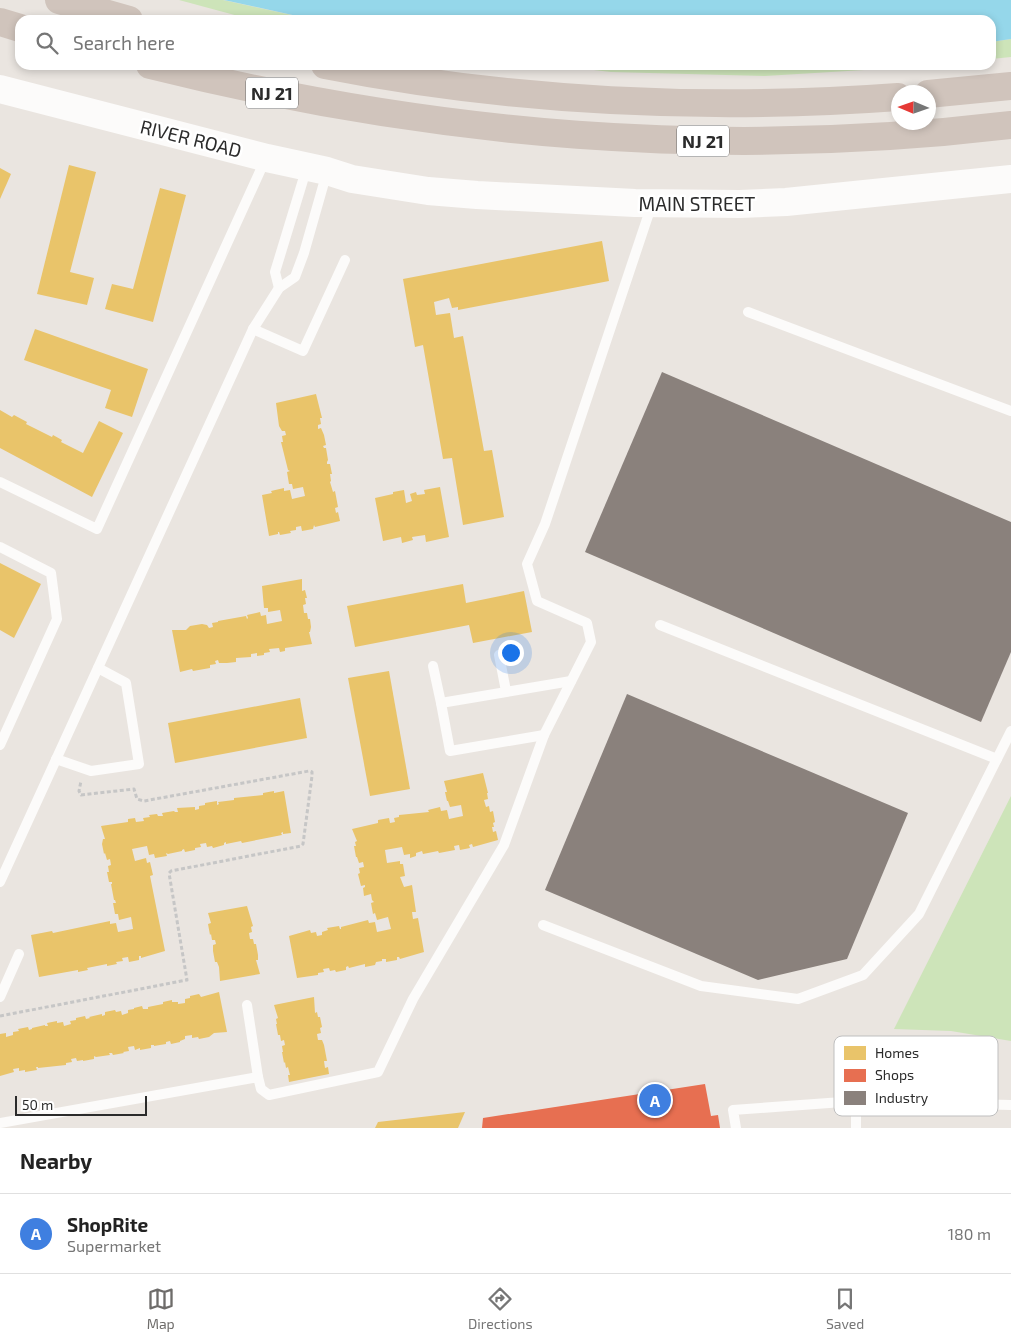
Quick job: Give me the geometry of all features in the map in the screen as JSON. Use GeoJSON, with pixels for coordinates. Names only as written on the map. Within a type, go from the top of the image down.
{"type":"FeatureCollection","features":[{"type":"Feature","properties":{"kind":"highway"},"geometry":{"type":"LineString","coordinates":[[59,0],[112,15]]}},
{"type":"Feature","properties":{"kind":"highway","name":"NJ 21"},"geometry":{"type":"LineString","coordinates":[[171,70],[330,105],[460,124],[591,136],[666,140],[789,141],[912,134],[1011,125]]}},
{"type":"Feature","properties":{"kind":"highway","name":"NJ 21"},"geometry":{"type":"LineString","coordinates":[[359,70],[464,86],[658,102],[750,103],[891,97]]}},
{"type":"Feature","properties":{"kind":"highway"},"geometry":{"type":"LineString","coordinates":[[936,93],[1011,86]]}},
{"type":"Feature","properties":{"kind":"street","name":"RIVER ROAD"},"geometry":{"type":"LineString","coordinates":[[0,89],[267,158],[352,179],[382,184]]}},
{"type":"Feature","properties":{"kind":"street","name":"MAIN STREET"},"geometry":{"type":"LineString","coordinates":[[382,184],[428,191],[477,195],[652,203],[740,204],[786,202],[1011,179]]}},
{"type":"Feature","properties":{"kind":"lane"},"geometry":{"type":"LineString","coordinates":[[0,482],[97,529],[267,158]]}},
{"type":"Feature","properties":{"kind":"lane"},"geometry":{"type":"LineString","coordinates":[[279,288],[275,272],[317,169]]}},
{"type":"Feature","properties":{"kind":"lane"},"geometry":{"type":"LineString","coordinates":[[0,882],[253,329],[279,288],[295,277],[304,253],[317,169]]}},
{"type":"Feature","properties":{"kind":"lane"},"geometry":{"type":"LineString","coordinates":[[247,1006],[260,1089],[269,1095],[378,1072],[414,999],[504,845],[544,736],[591,642],[587,623],[537,601],[527,564],[545,524],[652,203]]}},
{"type":"Feature","properties":{"kind":"lane"},"geometry":{"type":"LineString","coordinates":[[253,329],[302,351],[345,260]]}},
{"type":"Feature","properties":{"kind":"lane"},"geometry":{"type":"LineString","coordinates":[[748,312],[1011,411]]}},
{"type":"Feature","properties":{"kind":"lane"},"geometry":{"type":"LineString","coordinates":[[0,547],[51,573],[57,620],[0,745]]}},
{"type":"Feature","properties":{"kind":"lane"},"geometry":{"type":"LineString","coordinates":[[660,626],[997,759]]}},
{"type":"Feature","properties":{"kind":"lane"},"geometry":{"type":"LineString","coordinates":[[499,655],[506,691]]}},
{"type":"Feature","properties":{"kind":"lane"},"geometry":{"type":"LineString","coordinates":[[433,666],[450,751],[544,736]]}},
{"type":"Feature","properties":{"kind":"lane"},"geometry":{"type":"LineString","coordinates":[[56,759],[91,771],[139,764],[126,683],[98,668]]}},
{"type":"Feature","properties":{"kind":"lane"},"geometry":{"type":"LineString","coordinates":[[441,703],[571,681]]}},
{"type":"Feature","properties":{"kind":"lane"},"geometry":{"type":"LineString","coordinates":[[543,925],[701,986],[798,999],[863,975],[919,914],[1011,731]]}},
{"type":"Feature","properties":{"kind":"lane"},"geometry":{"type":"LineString","coordinates":[[0,997],[19,954]]}},
{"type":"Feature","properties":{"kind":"lane"},"geometry":{"type":"LineString","coordinates":[[0,1123],[258,1077]]}},
{"type":"Feature","properties":{"kind":"lane"},"geometry":{"type":"LineString","coordinates":[[736,1128],[733,1110],[834,1103]]}},
{"type":"Feature","properties":{"kind":"lane"},"geometry":{"type":"LineString","coordinates":[[998,1105],[1011,1105]]}},
{"type":"Feature","properties":{"kind":"path"},"geometry":{"type":"LineString","coordinates":[[0,1016],[185,981],[187,978],[170,879],[171,871],[295,848],[303,844],[312,776],[311,771],[139,801],[134,789],[81,795],[79,791],[82,768]]}},
{"type":"Feature","properties":{"kind":"green space"},"geometry":{"type":"Polygon","coordinates":[[[179,0],[223,0],[292,15],[234,15],[179,0]]]}},
{"type":"Feature","properties":{"kind":"green space"},"geometry":{"type":"Polygon","coordinates":[[[1011,39],[1011,57],[996,58],[996,41],[1011,39]]]}},
{"type":"Feature","properties":{"kind":"green space"},"geometry":{"type":"Polygon","coordinates":[[[594,70],[864,70],[765,76],[594,70]]]}},
{"type":"Feature","properties":{"kind":"green space"},"geometry":{"type":"Polygon","coordinates":[[[1011,796],[1011,1041],[998,1039],[998,1036],[981,1036],[951,1031],[894,1029],[1011,796]]]}},
{"type":"Feature","properties":{"kind":"water"},"geometry":{"type":"Polygon","coordinates":[[[224,0],[1011,0],[1011,39],[996,41],[996,15],[292,15],[224,0]]]}},
{"type":"Feature","properties":{"kind":"building: Homes"},"geometry":{"type":"Polygon","coordinates":[[[69,165],[96,172],[70,272],[94,278],[87,305],[37,294],[69,165]]]}},
{"type":"Feature","properties":{"kind":"building: Homes"},"geometry":{"type":"Polygon","coordinates":[[[0,168],[11,174],[0,199],[0,168]]]}},
{"type":"Feature","properties":{"kind":"building: Homes"},"geometry":{"type":"Polygon","coordinates":[[[160,188],[186,195],[153,322],[105,309],[112,284],[133,289],[160,188]]]}},
{"type":"Feature","properties":{"kind":"building: Homes"},"geometry":{"type":"Polygon","coordinates":[[[602,241],[609,281],[458,310],[458,307],[452,308],[449,298],[434,302],[436,315],[450,313],[454,338],[463,336],[484,451],[492,450],[504,517],[463,525],[452,458],[443,459],[423,345],[415,347],[403,279],[602,241]]]}},
{"type":"Feature","properties":{"kind":"building: Homes"},"geometry":{"type":"Polygon","coordinates":[[[35,329],[148,369],[132,417],[105,408],[111,390],[24,360],[35,329]]]}},
{"type":"Feature","properties":{"kind":"building: Homes"},"geometry":{"type":"Polygon","coordinates":[[[316,394],[322,418],[320,418],[321,424],[318,425],[318,429],[321,428],[324,435],[326,445],[323,446],[326,448],[327,464],[330,464],[332,474],[330,474],[330,482],[333,492],[335,491],[338,507],[335,508],[340,521],[315,527],[314,525],[313,529],[302,531],[301,526],[296,527],[296,530],[290,531],[291,533],[280,535],[278,532],[278,534],[269,536],[262,495],[284,488],[284,491],[290,490],[292,499],[305,496],[303,487],[293,489],[292,484],[289,484],[287,472],[290,471],[288,470],[281,442],[283,442],[282,436],[286,435],[285,431],[282,431],[279,426],[276,403],[316,394]]]}},
{"type":"Feature","properties":{"kind":"building: Homes"},"geometry":{"type":"Polygon","coordinates":[[[0,410],[12,417],[14,415],[27,422],[26,424],[52,437],[53,435],[62,440],[61,442],[83,453],[99,421],[123,433],[92,497],[0,448],[0,410]]]}},
{"type":"Feature","properties":{"kind":"building: Homes"},"geometry":{"type":"Polygon","coordinates":[[[440,487],[449,537],[426,542],[425,535],[412,537],[413,540],[402,543],[401,537],[383,541],[375,498],[404,490],[406,503],[412,501],[410,494],[416,492],[417,495],[425,494],[424,490],[440,487]]]}},
{"type":"Feature","properties":{"kind":"building: Homes"},"geometry":{"type":"Polygon","coordinates":[[[0,563],[41,584],[14,638],[0,630],[0,563]]]}},
{"type":"Feature","properties":{"kind":"building: Homes"},"geometry":{"type":"Polygon","coordinates":[[[302,579],[302,591],[305,590],[307,598],[305,598],[306,604],[303,605],[304,613],[307,613],[308,619],[310,619],[311,627],[309,632],[312,644],[285,648],[285,651],[280,652],[279,648],[269,649],[270,652],[264,653],[264,655],[257,656],[257,653],[251,654],[251,657],[236,658],[236,662],[227,663],[219,663],[218,660],[215,661],[216,664],[210,665],[210,668],[180,672],[172,630],[186,630],[190,626],[202,624],[207,625],[209,628],[213,627],[212,623],[218,621],[246,616],[247,619],[247,615],[260,612],[261,616],[266,615],[267,624],[282,621],[280,610],[268,612],[268,608],[264,608],[262,586],[302,579]]]}},
{"type":"Feature","properties":{"kind":"building: Homes"},"geometry":{"type":"Polygon","coordinates":[[[463,584],[466,603],[524,591],[532,632],[473,643],[469,625],[355,647],[347,606],[463,584]]]}},
{"type":"Feature","properties":{"kind":"building: Homes"},"geometry":{"type":"Polygon","coordinates":[[[389,671],[410,789],[370,796],[348,678],[389,671]]]}},
{"type":"Feature","properties":{"kind":"building: Homes"},"geometry":{"type":"Polygon","coordinates":[[[300,698],[307,738],[175,763],[168,723],[300,698]]]}},
{"type":"Feature","properties":{"kind":"building: Homes"},"geometry":{"type":"Polygon","coordinates":[[[483,773],[488,793],[488,799],[484,800],[486,807],[489,806],[490,812],[493,811],[495,822],[493,823],[494,827],[492,827],[493,832],[496,831],[498,840],[473,847],[472,844],[469,845],[470,848],[460,850],[459,845],[454,846],[455,850],[439,853],[438,851],[423,854],[422,851],[410,858],[410,854],[404,855],[402,847],[385,850],[387,863],[400,861],[400,864],[403,864],[405,876],[400,877],[404,887],[412,885],[416,912],[412,912],[413,919],[418,918],[424,952],[400,959],[397,957],[397,960],[386,962],[386,959],[382,959],[382,961],[376,962],[375,965],[365,967],[365,964],[349,968],[348,966],[346,970],[336,972],[335,970],[330,971],[329,968],[323,969],[324,972],[318,973],[318,975],[297,978],[289,936],[310,930],[311,933],[316,932],[317,936],[322,935],[322,932],[328,930],[327,928],[339,926],[341,929],[341,927],[368,920],[369,923],[375,922],[377,932],[391,929],[388,917],[377,920],[375,913],[373,914],[371,903],[374,902],[371,894],[364,896],[363,888],[365,885],[361,886],[358,874],[360,873],[359,868],[364,867],[363,862],[359,863],[356,857],[354,846],[356,846],[355,842],[357,841],[352,829],[378,823],[378,820],[389,818],[390,823],[395,822],[394,818],[399,817],[399,815],[429,812],[428,810],[440,807],[441,811],[447,810],[449,819],[463,816],[461,805],[450,807],[447,801],[444,781],[483,773]]]}},
{"type":"Feature","properties":{"kind":"building: Homes"},"geometry":{"type":"Polygon","coordinates":[[[274,791],[274,793],[284,791],[291,833],[283,834],[283,832],[281,833],[282,835],[242,843],[241,841],[226,844],[226,842],[224,845],[213,848],[212,846],[207,847],[206,843],[200,844],[201,847],[195,848],[195,850],[185,852],[184,849],[182,851],[166,853],[167,856],[155,858],[154,854],[149,855],[147,846],[132,849],[135,861],[146,858],[147,863],[150,862],[153,875],[150,876],[165,951],[141,958],[139,956],[139,960],[129,962],[128,957],[122,958],[123,961],[116,962],[117,964],[107,966],[107,964],[78,972],[78,970],[39,977],[31,935],[52,931],[53,933],[110,921],[110,924],[116,923],[118,932],[133,929],[131,917],[119,920],[118,914],[115,914],[113,903],[116,903],[112,882],[109,882],[107,872],[109,872],[108,866],[111,865],[110,859],[107,860],[104,854],[102,844],[103,839],[105,839],[101,826],[128,822],[128,819],[135,818],[136,822],[144,821],[143,818],[150,817],[149,815],[157,814],[158,816],[163,816],[162,813],[178,812],[177,808],[195,807],[195,810],[199,809],[199,806],[205,805],[205,803],[217,801],[217,805],[219,804],[218,802],[234,800],[234,798],[263,795],[263,793],[274,791]]]}},
{"type":"Feature","properties":{"kind":"building: Homes"},"geometry":{"type":"Polygon","coordinates":[[[247,906],[253,926],[251,927],[252,932],[249,933],[250,939],[253,939],[254,944],[256,944],[258,960],[256,960],[260,974],[220,981],[219,967],[217,962],[215,962],[213,951],[213,945],[216,944],[210,935],[208,924],[211,923],[208,913],[247,906]]]}},
{"type":"Feature","properties":{"kind":"building: Homes"},"geometry":{"type":"Polygon","coordinates":[[[219,992],[227,1032],[214,1033],[209,1037],[199,1039],[198,1037],[192,1038],[192,1035],[185,1036],[185,1039],[180,1042],[171,1044],[170,1041],[166,1042],[166,1044],[151,1045],[151,1048],[140,1050],[140,1048],[135,1050],[134,1046],[128,1047],[129,1051],[124,1053],[113,1055],[109,1053],[110,1055],[94,1056],[94,1059],[83,1061],[77,1061],[76,1058],[71,1059],[72,1062],[66,1063],[66,1065],[36,1067],[37,1070],[25,1072],[25,1070],[19,1071],[19,1068],[13,1069],[14,1072],[0,1076],[0,1034],[6,1033],[6,1037],[13,1035],[13,1032],[19,1031],[18,1029],[28,1027],[29,1030],[45,1025],[48,1026],[47,1023],[57,1021],[57,1023],[63,1022],[64,1026],[71,1024],[70,1021],[76,1020],[76,1018],[85,1016],[86,1019],[102,1014],[102,1016],[105,1015],[105,1012],[115,1010],[116,1012],[121,1011],[122,1015],[134,1008],[142,1006],[143,1009],[148,1009],[148,1007],[172,1000],[172,1002],[178,1002],[178,1004],[185,1003],[185,999],[190,998],[190,996],[199,994],[201,997],[219,992]]]}},
{"type":"Feature","properties":{"kind":"building: Homes"},"geometry":{"type":"Polygon","coordinates":[[[314,997],[315,1013],[317,1012],[318,1017],[320,1017],[322,1027],[320,1028],[321,1033],[317,1034],[318,1040],[322,1040],[324,1045],[327,1061],[324,1061],[325,1068],[328,1067],[329,1074],[289,1082],[288,1075],[290,1075],[288,1067],[286,1068],[284,1063],[282,1052],[282,1046],[285,1045],[284,1040],[281,1041],[280,1035],[278,1035],[276,1019],[278,1018],[274,1005],[314,997]]]}},
{"type":"Feature","properties":{"kind":"building: Homes"},"geometry":{"type":"Polygon","coordinates":[[[465,1112],[458,1128],[375,1128],[378,1122],[465,1112]]]}},
{"type":"Feature","properties":{"kind":"building: Shops"},"geometry":{"type":"Polygon","coordinates":[[[705,1084],[711,1116],[718,1115],[720,1128],[482,1128],[483,1118],[705,1084]]]}},
{"type":"Feature","properties":{"kind":"building: Industry"},"geometry":{"type":"Polygon","coordinates":[[[662,372],[1011,522],[1011,652],[981,722],[585,552],[662,372]]]}},
{"type":"Feature","properties":{"kind":"building: Industry"},"geometry":{"type":"Polygon","coordinates":[[[627,694],[908,813],[847,959],[758,980],[545,890],[627,694]]]}},
{"type":"Feature","properties":{"kind":"place","name":"ShopRite"},"geometry":{"type":"Point","coordinates":[655,1100]}}]}
